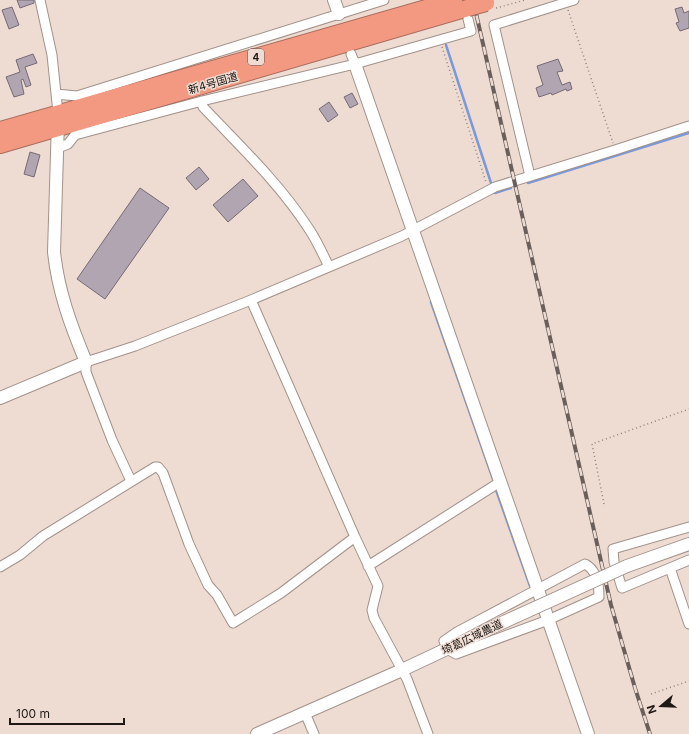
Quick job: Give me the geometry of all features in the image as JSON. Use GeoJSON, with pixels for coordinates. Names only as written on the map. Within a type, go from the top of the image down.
{"type":"FeatureCollection","features":[{"type":"Feature","properties":{"kind":"highway","name":"新4号国道"},"geometry":{"type":"LineString","coordinates":[[0,145],[58,121],[454,0]]}},
{"type":"Feature","properties":{"kind":"highway","name":"新4号国道"},"geometry":{"type":"LineString","coordinates":[[0,130],[58,121],[468,13],[492,4]]}},
{"type":"Feature","properties":{"kind":"street"},"geometry":{"type":"LineString","coordinates":[[40,0],[52,55],[58,121],[54,252],[56,269],[65,307],[86,362],[88,379],[112,440],[131,481]]}},
{"type":"Feature","properties":{"kind":"street"},"geometry":{"type":"LineString","coordinates":[[334,0],[340,18]]}},
{"type":"Feature","properties":{"kind":"street"},"geometry":{"type":"LineString","coordinates":[[56,94],[77,96],[340,18],[384,0]]}},
{"type":"Feature","properties":{"kind":"street"},"geometry":{"type":"LineString","coordinates":[[530,176],[494,26],[570,1]]}},
{"type":"Feature","properties":{"kind":"street"},"geometry":{"type":"LineString","coordinates":[[58,148],[68,144],[74,135],[353,59],[440,40],[471,31],[468,13]]}},
{"type":"Feature","properties":{"kind":"street"},"geometry":{"type":"LineString","coordinates":[[353,59],[588,734]]}},
{"type":"Feature","properties":{"kind":"street"},"geometry":{"type":"LineString","coordinates":[[202,101],[203,107],[267,176],[310,229],[329,267]]}},
{"type":"Feature","properties":{"kind":"street"},"geometry":{"type":"LineString","coordinates":[[0,398],[86,362],[135,346],[251,300],[329,267],[412,230],[496,187],[689,126]]}},
{"type":"Feature","properties":{"kind":"street"},"geometry":{"type":"LineString","coordinates":[[251,300],[378,586],[372,610],[374,618],[407,679],[428,734]]}},
{"type":"Feature","properties":{"kind":"street"},"geometry":{"type":"LineString","coordinates":[[0,567],[20,555],[43,536],[155,467],[158,467],[163,473],[188,544],[208,586],[217,595],[233,623],[281,593],[355,537]]}},
{"type":"Feature","properties":{"kind":"street"},"geometry":{"type":"LineString","coordinates":[[368,566],[500,482]]}},
{"type":"Feature","properties":{"kind":"street"},"geometry":{"type":"LineString","coordinates":[[689,527],[613,549],[614,562],[622,588],[689,560]]}},
{"type":"Feature","properties":{"kind":"street","name":"埼葛広域農道"},"geometry":{"type":"LineString","coordinates":[[257,734],[402,670],[506,620],[627,566],[689,544]]}},
{"type":"Feature","properties":{"kind":"street"},"geometry":{"type":"LineString","coordinates":[[585,564],[588,565],[595,574],[599,584],[599,597],[548,620],[456,654],[447,649],[444,641],[457,632],[537,589],[585,564]]}},
{"type":"Feature","properties":{"kind":"street"},"geometry":{"type":"LineString","coordinates":[[670,568],[689,624]]}},
{"type":"Feature","properties":{"kind":"street"},"geometry":{"type":"LineString","coordinates":[[305,713],[314,734]]}},
{"type":"Feature","properties":{"kind":"path"},"geometry":{"type":"LineString","coordinates":[[492,4],[524,0]]}},
{"type":"Feature","properties":{"kind":"path"},"geometry":{"type":"LineString","coordinates":[[570,1],[615,150]]}},
{"type":"Feature","properties":{"kind":"path"},"geometry":{"type":"LineString","coordinates":[[440,40],[489,190]]}},
{"type":"Feature","properties":{"kind":"path"},"geometry":{"type":"LineString","coordinates":[[604,504],[592,444],[689,408]]}},
{"type":"Feature","properties":{"kind":"path"},"geometry":{"type":"LineString","coordinates":[[651,694],[689,681]]}},
{"type":"Feature","properties":{"kind":"building"},"geometry":{"type":"Polygon","coordinates":[[[17,0],[34,0],[34,3],[20,8],[17,0]]]}},
{"type":"Feature","properties":{"kind":"building"},"geometry":{"type":"Polygon","coordinates":[[[12,7],[19,25],[9,29],[2,10],[12,7]]]}},
{"type":"Feature","properties":{"kind":"building"},"geometry":{"type":"Polygon","coordinates":[[[682,7],[684,13],[689,11],[689,28],[680,31],[676,23],[679,22],[675,9],[682,7]]]}},
{"type":"Feature","properties":{"kind":"building"},"geometry":{"type":"Polygon","coordinates":[[[33,54],[37,63],[25,67],[31,85],[26,87],[23,79],[21,80],[24,94],[14,97],[6,77],[20,72],[16,60],[33,54]]]}},
{"type":"Feature","properties":{"kind":"building"},"geometry":{"type":"Polygon","coordinates":[[[558,59],[563,71],[557,72],[562,85],[570,82],[572,89],[567,91],[566,89],[552,95],[551,93],[539,97],[536,88],[543,85],[537,66],[558,59]]]}},
{"type":"Feature","properties":{"kind":"building"},"geometry":{"type":"Polygon","coordinates":[[[352,93],[358,104],[350,108],[344,97],[352,93]]]}},
{"type":"Feature","properties":{"kind":"building"},"geometry":{"type":"Polygon","coordinates":[[[329,102],[338,115],[328,122],[319,109],[329,102]]]}},
{"type":"Feature","properties":{"kind":"building"},"geometry":{"type":"Polygon","coordinates":[[[30,152],[40,155],[34,177],[24,174],[30,152]]]}},
{"type":"Feature","properties":{"kind":"building"},"geometry":{"type":"Polygon","coordinates":[[[199,167],[209,179],[196,190],[186,178],[199,167]]]}},
{"type":"Feature","properties":{"kind":"building"},"geometry":{"type":"Polygon","coordinates":[[[243,179],[258,196],[228,222],[213,205],[243,179]]]}},
{"type":"Feature","properties":{"kind":"building"},"geometry":{"type":"Polygon","coordinates":[[[140,188],[169,208],[105,299],[77,279],[140,188]]]}},
{"type":"Feature","properties":{"kind":"waterway"},"geometry":{"type":"LineString","coordinates":[[446,45],[491,183]]}},
{"type":"Feature","properties":{"kind":"waterway"},"geometry":{"type":"LineString","coordinates":[[528,183],[689,133]]}},
{"type":"Feature","properties":{"kind":"waterway"},"geometry":{"type":"LineString","coordinates":[[495,193],[511,188]]}},
{"type":"Feature","properties":{"kind":"waterway"},"geometry":{"type":"LineString","coordinates":[[431,302],[494,482]]}},
{"type":"Feature","properties":{"kind":"waterway"},"geometry":{"type":"LineString","coordinates":[[495,487],[530,586]]}},
{"type":"Feature","properties":{"kind":"railway"},"geometry":{"type":"LineString","coordinates":[[473,0],[611,605],[650,734]]}}]}
